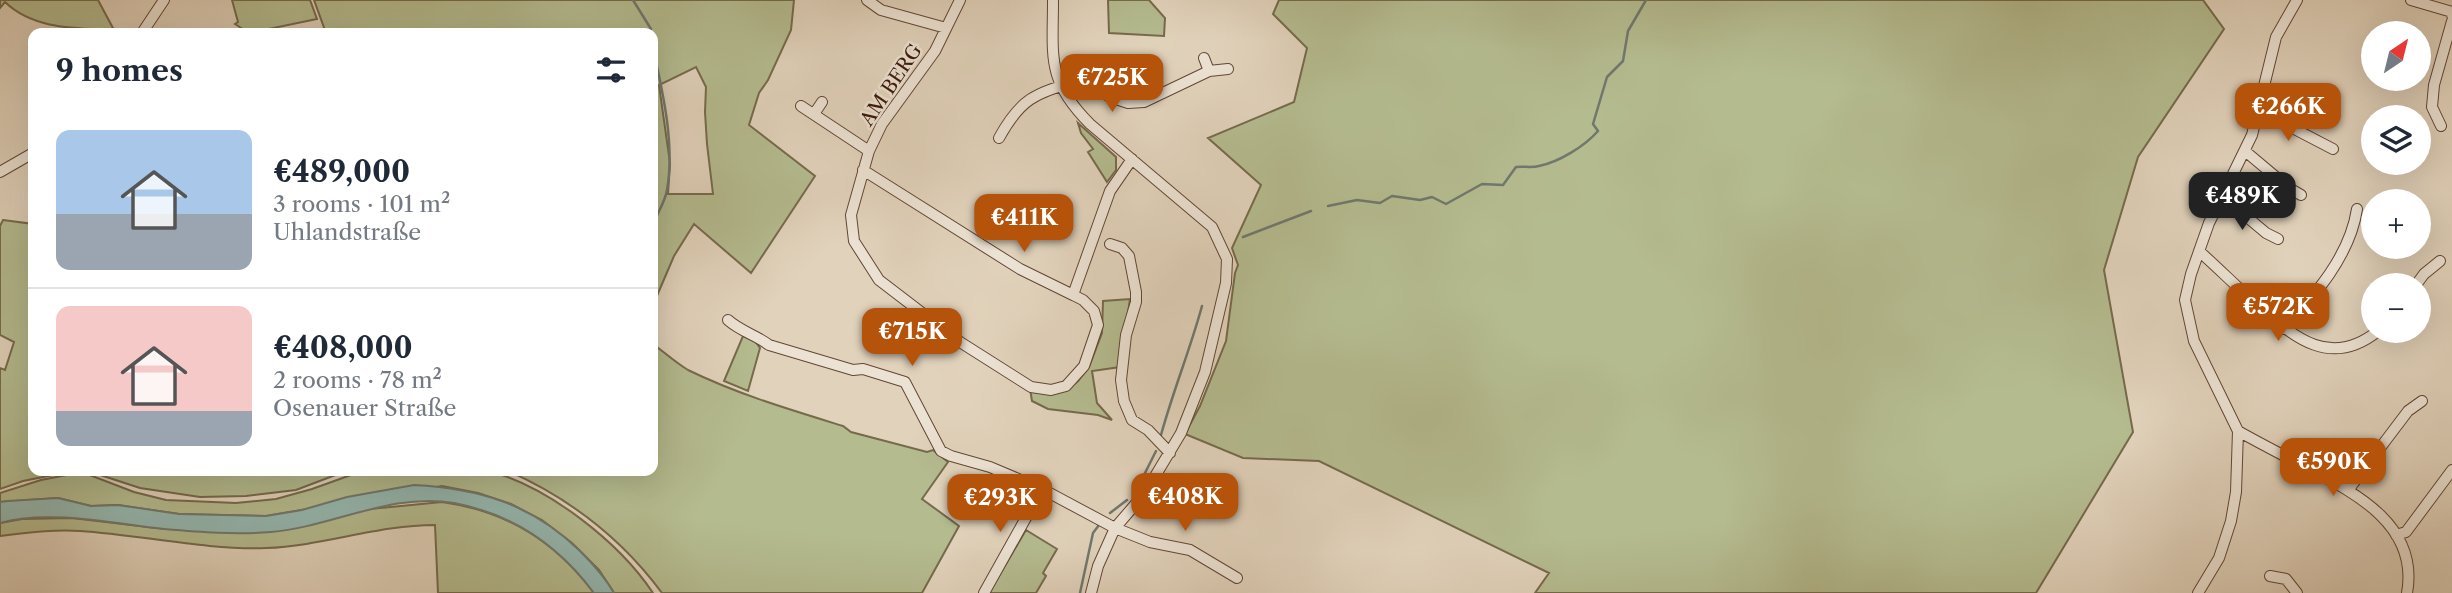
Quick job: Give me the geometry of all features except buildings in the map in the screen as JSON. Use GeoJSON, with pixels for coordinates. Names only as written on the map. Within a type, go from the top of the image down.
{"type":"FeatureCollection","features":[{"type":"Feature","properties":{"kind":"street"},"geometry":{"type":"LineString","coordinates":[[145,28],[164,0]]}},
{"type":"Feature","properties":{"kind":"street"},"geometry":{"type":"LineString","coordinates":[[867,0],[881,10],[946,28]]}},
{"type":"Feature","properties":{"kind":"street","name":"AM BERG"},"geometry":{"type":"LineString","coordinates":[[863,170],[1020,269],[1083,300],[1094,311],[1098,325],[1084,366],[1066,386],[1051,390],[1031,387],[960,342],[879,280],[854,241],[851,215],[863,170],[869,151],[882,124],[935,51],[960,0]]}},
{"type":"Feature","properties":{"kind":"street"},"geometry":{"type":"LineString","coordinates":[[1053,0],[1053,61],[1060,88],[1071,105],[1212,228],[1227,259],[1226,283],[1205,372],[1181,433],[1144,493],[1115,528],[1098,566],[1091,593]]}},
{"type":"Feature","properties":{"kind":"street"},"geometry":{"type":"LineString","coordinates":[[2411,0],[2452,12],[2452,15]]}},
{"type":"Feature","properties":{"kind":"street"},"geometry":{"type":"LineString","coordinates":[[2198,593],[2218,558],[2231,521],[2236,492],[2238,431],[2194,341],[2185,300],[2199,251],[2245,151],[2273,45],[2292,2]]}},
{"type":"Feature","properties":{"kind":"street"},"geometry":{"type":"LineString","coordinates":[[2441,126],[2432,107],[2434,85],[2452,22]]}},
{"type":"Feature","properties":{"kind":"street"},"geometry":{"type":"LineString","coordinates":[[1204,58],[1209,71]]}},
{"type":"Feature","properties":{"kind":"street"},"geometry":{"type":"LineString","coordinates":[[999,138],[1011,116],[1026,101],[1084,79],[1110,97],[1128,103],[1144,102],[1209,71],[1228,69]]}},
{"type":"Feature","properties":{"kind":"street"},"geometry":{"type":"LineString","coordinates":[[814,114],[822,102]]}},
{"type":"Feature","properties":{"kind":"street","name":"AM BERG"},"geometry":{"type":"LineString","coordinates":[[802,106],[869,151]]}},
{"type":"Feature","properties":{"kind":"street"},"geometry":{"type":"LineString","coordinates":[[2258,110],[2333,149]]}},
{"type":"Feature","properties":{"kind":"street"},"geometry":{"type":"LineString","coordinates":[[2245,151],[2301,195]]}},
{"type":"Feature","properties":{"kind":"street"},"geometry":{"type":"LineString","coordinates":[[0,172],[28,156]]}},
{"type":"Feature","properties":{"kind":"street"},"geometry":{"type":"LineString","coordinates":[[1073,295],[1110,191],[1132,159]]}},
{"type":"Feature","properties":{"kind":"street"},"geometry":{"type":"LineString","coordinates":[[2222,196],[2266,233],[2278,239]]}},
{"type":"Feature","properties":{"kind":"street"},"geometry":{"type":"LineString","coordinates":[[2284,329],[2311,300],[2332,270],[2355,227],[2357,209]]}},
{"type":"Feature","properties":{"kind":"street"},"geometry":{"type":"LineString","coordinates":[[1110,244],[1122,248],[1129,256],[1136,302],[1126,335],[1121,380],[1124,401],[1132,420],[1147,430],[1170,453]]}},
{"type":"Feature","properties":{"kind":"street"},"geometry":{"type":"LineString","coordinates":[[2199,251],[2284,329],[2301,340],[2326,348],[2346,347],[2361,342]]}},
{"type":"Feature","properties":{"kind":"street"},"geometry":{"type":"LineString","coordinates":[[1129,256],[1142,253]]}},
{"type":"Feature","properties":{"kind":"street"},"geometry":{"type":"LineString","coordinates":[[2425,273],[2440,261]]}},
{"type":"Feature","properties":{"kind":"street"},"geometry":{"type":"LineString","coordinates":[[728,320],[769,345],[905,382],[941,450],[951,456],[990,467],[1042,489],[1115,528],[1150,542],[1190,550],[1237,578]]}},
{"type":"Feature","properties":{"kind":"street"},"geometry":{"type":"LineString","coordinates":[[2348,489],[2408,411],[2422,401]]}},
{"type":"Feature","properties":{"kind":"street"},"geometry":{"type":"LineString","coordinates":[[2238,431],[2348,489],[2384,517],[2403,550],[2408,569],[2407,593]]}},
{"type":"Feature","properties":{"kind":"street"},"geometry":{"type":"LineString","coordinates":[[2396,535],[2406,532],[2452,470]]}},
{"type":"Feature","properties":{"kind":"street"},"geometry":{"type":"LineString","coordinates":[[984,593],[1042,489]]}},
{"type":"Feature","properties":{"kind":"street"},"geometry":{"type":"LineString","coordinates":[[2270,576],[2286,579],[2297,593]]}},
{"type":"Feature","properties":{"kind":"green space"},"geometry":{"type":"Polygon","coordinates":[[[0,0],[98,0],[113,28],[56,26],[29,18],[5,2],[0,8],[0,0]]]}},
{"type":"Feature","properties":{"kind":"green space"},"geometry":{"type":"Polygon","coordinates":[[[232,0],[310,0],[317,19],[273,28],[241,28],[235,24],[238,22],[232,0]]]}},
{"type":"Feature","properties":{"kind":"green space"},"geometry":{"type":"Polygon","coordinates":[[[314,0],[794,0],[791,30],[768,80],[759,93],[749,125],[815,176],[751,273],[694,224],[674,256],[658,293],[658,28],[324,28],[314,0]],[[696,67],[659,85],[670,163],[668,194],[713,194],[705,112],[706,87],[696,67]]]}},
{"type":"Feature","properties":{"kind":"green space"},"geometry":{"type":"Polygon","coordinates":[[[1108,0],[1149,0],[1165,18],[1164,36],[1109,33],[1108,0]]]}},
{"type":"Feature","properties":{"kind":"green space"},"geometry":{"type":"Polygon","coordinates":[[[1279,0],[2203,0],[2224,29],[2138,157],[2104,270],[2133,432],[2036,593],[1535,593],[1549,573],[1319,461],[1243,458],[1185,434],[1200,406],[1226,341],[1238,265],[1232,248],[1261,185],[1208,138],[1294,102],[1307,48],[1273,14],[1279,0]]]}},
{"type":"Feature","properties":{"kind":"green space"},"geometry":{"type":"Polygon","coordinates":[[[1078,123],[1116,157],[1116,170],[1107,182],[1088,152],[1093,149],[1081,133],[1078,123]]]}},
{"type":"Feature","properties":{"kind":"green space"},"geometry":{"type":"Polygon","coordinates":[[[3,220],[28,223],[28,476],[48,476],[0,489],[0,368],[5,370],[14,342],[0,335],[0,226],[3,220]]]}},
{"type":"Feature","properties":{"kind":"green space"},"geometry":{"type":"Polygon","coordinates":[[[1130,299],[1120,367],[1092,371],[1097,403],[1112,420],[1098,415],[1048,409],[1032,401],[1030,389],[1068,389],[1078,381],[1089,367],[1102,333],[1103,301],[1130,299]]]}},
{"type":"Feature","properties":{"kind":"green space"},"geometry":{"type":"Polygon","coordinates":[[[743,336],[755,341],[760,348],[748,391],[724,381],[743,336]]]}},
{"type":"Feature","properties":{"kind":"green space"},"geometry":{"type":"Polygon","coordinates":[[[658,348],[688,370],[726,387],[843,426],[851,432],[927,452],[933,450],[948,462],[922,499],[959,526],[922,593],[662,593],[630,555],[593,522],[518,476],[658,476],[658,348]]]}},
{"type":"Feature","properties":{"kind":"green space"},"geometry":{"type":"Polygon","coordinates":[[[62,476],[92,476],[134,492],[166,500],[236,503],[276,499],[348,476],[503,476],[535,490],[581,519],[621,555],[653,593],[614,593],[599,570],[572,543],[542,520],[511,504],[478,493],[442,486],[266,516],[179,514],[118,505],[91,506],[58,498],[0,502],[0,493],[62,476]]]}},
{"type":"Feature","properties":{"kind":"green space"},"geometry":{"type":"Polygon","coordinates":[[[103,476],[333,476],[296,490],[246,496],[200,497],[140,488],[103,476]]]}},
{"type":"Feature","properties":{"kind":"green space"},"geometry":{"type":"Polygon","coordinates":[[[442,502],[488,513],[528,531],[563,558],[594,593],[438,593],[435,525],[393,528],[308,544],[266,548],[196,545],[70,531],[0,536],[0,523],[22,519],[72,518],[165,529],[442,502]]]}},
{"type":"Feature","properties":{"kind":"green space"},"geometry":{"type":"Polygon","coordinates":[[[1026,530],[1057,549],[1043,573],[1046,576],[1036,593],[989,593],[1026,530]]]}},
{"type":"Feature","properties":{"kind":"water"},"geometry":{"type":"Polygon","coordinates":[[[414,485],[483,495],[524,511],[562,535],[580,551],[614,593],[594,593],[566,561],[533,534],[496,515],[454,503],[407,502],[294,529],[258,533],[164,529],[60,517],[0,523],[0,502],[8,501],[58,498],[91,506],[118,505],[179,514],[266,516],[414,485]]]}},
{"type":"Feature","properties":{"kind":"waterway"},"geometry":{"type":"LineString","coordinates":[[633,0],[650,28]]}},
{"type":"Feature","properties":{"kind":"waterway"},"geometry":{"type":"LineString","coordinates":[[1328,206],[1357,200],[1380,203],[1392,196],[1420,200],[1432,197],[1446,204],[1482,184],[1503,185],[1516,167],[1547,164],[1579,148],[1598,131],[1593,124],[1607,77],[1623,61],[1628,31],[1646,0]]}},
{"type":"Feature","properties":{"kind":"waterway"},"geometry":{"type":"LineString","coordinates":[[658,70],[670,155],[666,195],[658,214]]}},
{"type":"Feature","properties":{"kind":"waterway"},"geometry":{"type":"LineString","coordinates":[[1243,237],[1311,211]]}},
{"type":"Feature","properties":{"kind":"waterway"},"geometry":{"type":"LineString","coordinates":[[1161,435],[1202,306]]}},
{"type":"Feature","properties":{"kind":"waterway"},"geometry":{"type":"LineString","coordinates":[[1136,491],[1156,451]]}},
{"type":"Feature","properties":{"kind":"waterway"},"geometry":{"type":"LineString","coordinates":[[1110,513],[1127,500]]}},
{"type":"Feature","properties":{"kind":"waterway"},"geometry":{"type":"LineString","coordinates":[[1080,593],[1093,533],[1099,525]]}}]}
